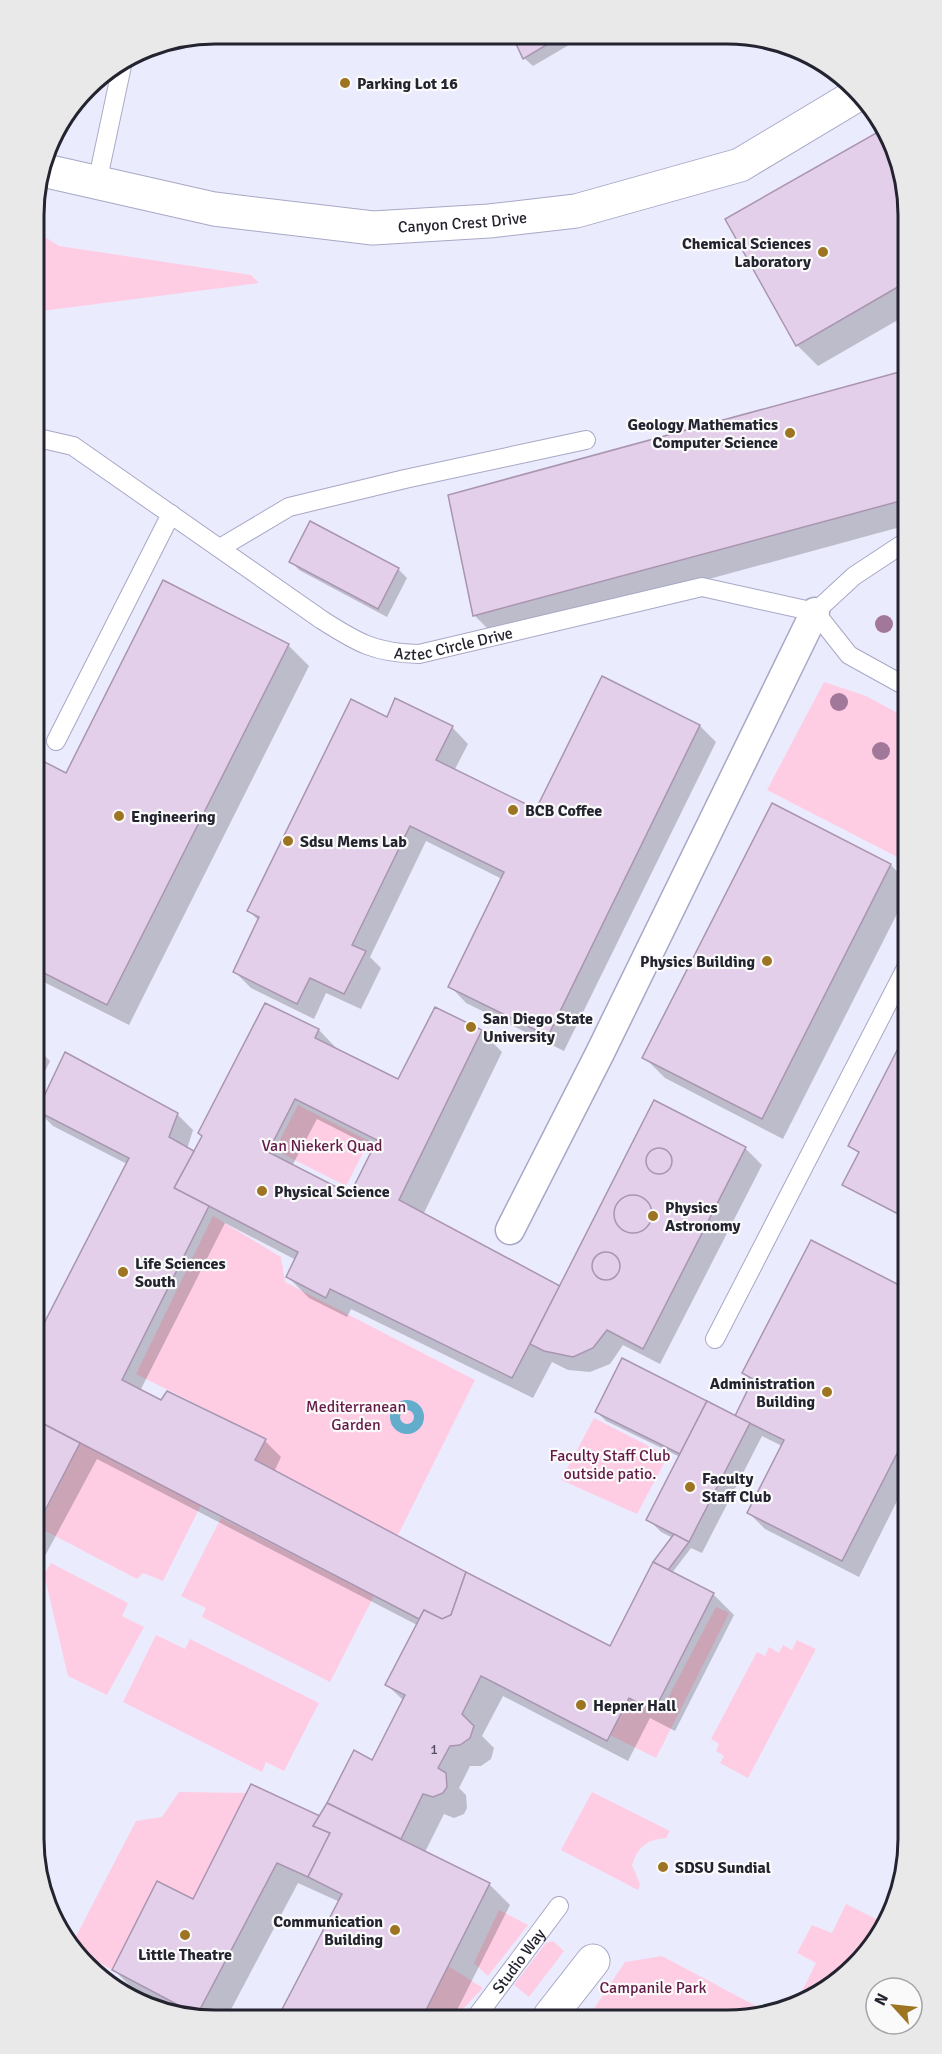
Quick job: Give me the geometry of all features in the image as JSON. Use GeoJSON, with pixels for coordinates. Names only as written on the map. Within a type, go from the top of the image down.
{"type":"FeatureCollection","features":[{"type":"Feature","properties":{"kind":"street","name":"Canyon Crest Drive"},"geometry":{"type":"LineString","coordinates":[[49,172],[214,209],[373,228],[489,221],[576,211],[740,165],[852,98]]}},
{"type":"Feature","properties":{"kind":"street"},"geometry":{"type":"LineString","coordinates":[[510,1230],[600,1053],[815,612]]}},
{"type":"Feature","properties":{"kind":"street"},"geometry":{"type":"LineString","coordinates":[[555,2010],[592,1962]]}},
{"type":"Feature","properties":{"kind":"lane"},"geometry":{"type":"LineString","coordinates":[[97,183],[121,71]]}},
{"type":"Feature","properties":{"kind":"lane","name":"Aztec Circle Drive"},"geometry":{"type":"LineString","coordinates":[[44,439],[73,446],[340,631],[358,642],[390,653],[419,654],[702,587],[815,612]]}},
{"type":"Feature","properties":{"kind":"lane"},"geometry":{"type":"LineString","coordinates":[[220,548],[289,507],[586,440]]}},
{"type":"Feature","properties":{"kind":"lane"},"geometry":{"type":"LineString","coordinates":[[56,741],[171,514]]}},
{"type":"Feature","properties":{"kind":"lane"},"geometry":{"type":"LineString","coordinates":[[898,547],[854,576],[815,612],[849,655],[898,683]]}},
{"type":"Feature","properties":{"kind":"lane"},"geometry":{"type":"LineString","coordinates":[[715,1339],[898,984]]}},
{"type":"Feature","properties":{"kind":"lane","name":"Studio Way"},"geometry":{"type":"LineString","coordinates":[[482,2010],[560,1906]]}},
{"type":"Feature","properties":{"kind":"green space"},"geometry":{"type":"Polygon","coordinates":[[[44,236],[59,246],[251,275],[259,283],[44,311],[44,236]]]}},
{"type":"Feature","properties":{"kind":"green space"},"geometry":{"type":"Polygon","coordinates":[[[824,682],[866,696],[898,713],[898,857],[767,790],[824,682]]]}},
{"type":"Feature","properties":{"kind":"green space","name":"Van Niekerk Quad"},"geometry":{"type":"Polygon","coordinates":[[[298,1105],[369,1141],[346,1186],[275,1150],[298,1105]]]}},
{"type":"Feature","properties":{"kind":"green space","name":"Mediterranean Garden"},"geometry":{"type":"Polygon","coordinates":[[[213,1216],[281,1257],[285,1282],[475,1380],[398,1535],[255,1460],[266,1439],[136,1374],[213,1216]]]}},
{"type":"Feature","properties":{"kind":"green space","name":"Faculty Staff Club outside patio."},"geometry":{"type":"Polygon","coordinates":[[[594,1418],[668,1456],[637,1514],[561,1480],[594,1418]]]}},
{"type":"Feature","properties":{"kind":"green space"},"geometry":{"type":"Polygon","coordinates":[[[80,1443],[201,1505],[163,1581],[143,1573],[137,1579],[44,1530],[44,1515],[80,1443]]]}},
{"type":"Feature","properties":{"kind":"green space"},"geometry":{"type":"Polygon","coordinates":[[[221,1518],[374,1596],[330,1682],[202,1617],[206,1608],[181,1596],[221,1518]]]}},
{"type":"Feature","properties":{"kind":"green space"},"geometry":{"type":"Polygon","coordinates":[[[51,1563],[128,1603],[122,1616],[144,1627],[107,1695],[68,1676],[44,1574],[51,1563]]]}},
{"type":"Feature","properties":{"kind":"green space"},"geometry":{"type":"Polygon","coordinates":[[[716,1607],[729,1613],[656,1758],[610,1735],[629,1698],[660,1713],[716,1607]]]}},
{"type":"Feature","properties":{"kind":"green space"},"geometry":{"type":"Polygon","coordinates":[[[156,1635],[185,1649],[190,1639],[319,1703],[284,1771],[266,1762],[262,1772],[123,1702],[156,1635]]]}},
{"type":"Feature","properties":{"kind":"green space"},"geometry":{"type":"Polygon","coordinates":[[[797,1640],[816,1649],[748,1778],[720,1763],[724,1756],[716,1751],[719,1744],[711,1739],[757,1652],[765,1656],[769,1647],[779,1653],[783,1645],[792,1650],[797,1640]]]}},
{"type":"Feature","properties":{"kind":"green space"},"geometry":{"type":"Polygon","coordinates":[[[179,1792],[247,1793],[193,1899],[157,1881],[112,1970],[93,1959],[75,1938],[136,1821],[162,1817],[179,1792]]]}},
{"type":"Feature","properties":{"kind":"green space"},"geometry":{"type":"Polygon","coordinates":[[[592,1792],[670,1831],[666,1838],[648,1842],[637,1853],[632,1865],[640,1884],[638,1890],[561,1850],[592,1792]]]}},
{"type":"Feature","properties":{"kind":"green space"},"geometry":{"type":"Polygon","coordinates":[[[846,1904],[878,1920],[870,1935],[840,1968],[813,1988],[801,1993],[816,1963],[797,1953],[812,1925],[832,1933],[846,1904]]]}},
{"type":"Feature","properties":{"kind":"green space"},"geometry":{"type":"Polygon","coordinates":[[[499,1910],[528,1925],[488,1976],[474,1963],[499,1910]]]}},
{"type":"Feature","properties":{"kind":"green space"},"geometry":{"type":"Polygon","coordinates":[[[553,1941],[564,1951],[529,1997],[514,1985],[546,1943],[553,1941]]]}},
{"type":"Feature","properties":{"kind":"green space","name":"Campanile Park"},"geometry":{"type":"Polygon","coordinates":[[[662,1956],[759,2007],[728,2010],[593,2010],[625,1962],[662,1956]]]}},
{"type":"Feature","properties":{"kind":"green space"},"geometry":{"type":"Polygon","coordinates":[[[448,1966],[483,1988],[462,2010],[426,2010],[448,1966]]]}},
{"type":"Feature","properties":{"kind":"building"},"geometry":{"type":"Polygon","coordinates":[[[516,44],[548,44],[523,59],[516,44]]]}},
{"type":"Feature","properties":{"kind":"building","name":"Chemical Sciences Laboratory"},"geometry":{"type":"Polygon","coordinates":[[[877,132],[893,170],[897,192],[898,287],[796,346],[725,219],[877,132]]]}},
{"type":"Feature","properties":{"kind":"building","name":"Geology Mathematics Computer Science"},"geometry":{"type":"Polygon","coordinates":[[[898,372],[898,502],[473,616],[448,495],[898,372]]]}},
{"type":"Feature","properties":{"kind":"building"},"geometry":{"type":"Polygon","coordinates":[[[310,521],[399,568],[378,609],[289,562],[310,521]]]}},
{"type":"Feature","properties":{"kind":"building","name":"Engineering"},"geometry":{"type":"Polygon","coordinates":[[[163,580],[289,644],[107,1005],[44,973],[44,762],[66,773],[163,580]]]}},
{"type":"Feature","properties":{"kind":"building"},"geometry":{"type":"Polygon","coordinates":[[[602,676],[700,725],[548,1036],[448,987],[504,872],[410,826],[352,945],[366,951],[344,994],[310,978],[297,1004],[233,972],[259,917],[247,911],[351,699],[387,717],[395,698],[453,726],[436,760],[536,809],[602,676]]]}},
{"type":"Feature","properties":{"kind":"building","name":"Physics Building"},"geometry":{"type":"Polygon","coordinates":[[[772,803],[891,864],[762,1119],[642,1058],[772,803]]]}},
{"type":"Feature","properties":{"kind":"building","name":"Physical Science"},"geometry":{"type":"Polygon","coordinates":[[[265,1003],[319,1029],[315,1038],[398,1079],[435,1007],[482,1030],[399,1200],[560,1286],[512,1378],[330,1289],[326,1298],[286,1277],[298,1252],[174,1188],[202,1136],[198,1133],[265,1003]],[[295,1099],[268,1152],[350,1194],[377,1140],[295,1099]]]}},
{"type":"Feature","properties":{"kind":"building"},"geometry":{"type":"Polygon","coordinates":[[[898,1049],[898,1214],[842,1185],[859,1152],[848,1146],[898,1049]]]}},
{"type":"Feature","properties":{"kind":"building","name":"Life Sciences South"},"geometry":{"type":"Polygon","coordinates":[[[65,1052],[178,1113],[169,1137],[194,1151],[174,1188],[209,1206],[122,1380],[161,1400],[167,1391],[266,1439],[255,1460],[466,1572],[451,1615],[442,1619],[424,1610],[419,1619],[44,1424],[44,1323],[129,1158],[44,1115],[44,1096],[65,1052]]]}},
{"type":"Feature","properties":{"kind":"building","name":"Physics Astronomy"},"geometry":{"type":"Polygon","coordinates":[[[654,1100],[746,1147],[643,1349],[607,1330],[593,1348],[573,1357],[544,1351],[530,1344],[654,1100]]]}},
{"type":"Feature","properties":{"kind":"building"},"geometry":{"type":"Polygon","coordinates":[[[659,1148],[668,1152],[672,1161],[668,1170],[659,1174],[650,1170],[646,1161],[650,1152],[659,1148]]]}},
{"type":"Feature","properties":{"kind":"building"},"geometry":{"type":"Polygon","coordinates":[[[633,1195],[647,1200],[652,1214],[647,1228],[633,1233],[619,1228],[614,1214],[619,1200],[633,1195]]]}},
{"type":"Feature","properties":{"kind":"building","name":"Administration Building"},"geometry":{"type":"Polygon","coordinates":[[[811,1240],[898,1284],[898,1452],[842,1561],[747,1513],[784,1440],[735,1416],[753,1379],[742,1373],[811,1240]]]}},
{"type":"Feature","properties":{"kind":"building"},"geometry":{"type":"Polygon","coordinates":[[[606,1252],[616,1256],[620,1266],[616,1276],[606,1280],[596,1276],[592,1266],[596,1256],[606,1252]]]}},
{"type":"Feature","properties":{"kind":"building"},"geometry":{"type":"Polygon","coordinates":[[[622,1358],[707,1401],[680,1454],[595,1412],[622,1358]]]}},
{"type":"Feature","properties":{"kind":"building","name":"Faculty Staff Club"},"geometry":{"type":"Polygon","coordinates":[[[707,1401],[750,1423],[689,1542],[646,1520],[707,1401]]]}},
{"type":"Feature","properties":{"kind":"building"},"geometry":{"type":"Polygon","coordinates":[[[44,1424],[80,1443],[44,1512],[44,1424]]]}},
{"type":"Feature","properties":{"kind":"building"},"geometry":{"type":"Polygon","coordinates":[[[674,1534],[689,1542],[668,1570],[653,1562],[674,1534]]]}},
{"type":"Feature","properties":{"kind":"building","name":"Hepner Hall"},"geometry":{"type":"Polygon","coordinates":[[[653,1562],[714,1593],[654,1711],[629,1698],[607,1741],[481,1676],[462,1714],[474,1726],[470,1738],[460,1745],[450,1746],[438,1768],[446,1773],[447,1787],[443,1793],[433,1797],[423,1794],[401,1839],[327,1803],[354,1750],[372,1760],[405,1695],[385,1685],[424,1610],[442,1619],[451,1615],[466,1572],[610,1646],[653,1562]]]}},
{"type":"Feature","properties":{"kind":"building","name":"Little Theatre"},"geometry":{"type":"Polygon","coordinates":[[[251,1784],[320,1816],[313,1826],[330,1833],[308,1877],[277,1863],[200,2009],[182,2007],[112,1970],[157,1881],[193,1899],[251,1784]]]}},
{"type":"Feature","properties":{"kind":"building","name":"Communication Building"},"geometry":{"type":"Polygon","coordinates":[[[327,1803],[490,1883],[426,2010],[282,2010],[342,1894],[308,1877],[330,1833],[313,1826],[327,1803]]]}},
{"type":"Feature","properties":{"kind":"waterway"},"geometry":{"type":"LineString","coordinates":[[407,1405],[416,1408],[419,1417],[416,1426],[407,1429],[398,1426],[395,1417],[398,1408],[407,1405]]}},
{"type":"Feature","properties":{"kind":"place","name":"Parking Lot 16"},"geometry":{"type":"Point","coordinates":[345,83]}},
{"type":"Feature","properties":{"kind":"place","name":"Chemical Sciences Laboratory"},"geometry":{"type":"Point","coordinates":[823,252]}},
{"type":"Feature","properties":{"kind":"place","name":"Geology Mathematics Computer Science"},"geometry":{"type":"Point","coordinates":[790,433]}},
{"type":"Feature","properties":{"kind":"place","name":"BCB Coffee"},"geometry":{"type":"Point","coordinates":[513,810]}},
{"type":"Feature","properties":{"kind":"place","name":"Engineering"},"geometry":{"type":"Point","coordinates":[119,816]}},
{"type":"Feature","properties":{"kind":"place","name":"Sdsu Mems Lab"},"geometry":{"type":"Point","coordinates":[288,841]}},
{"type":"Feature","properties":{"kind":"place","name":"Physics Building"},"geometry":{"type":"Point","coordinates":[767,961]}},
{"type":"Feature","properties":{"kind":"place","name":"San Diego State University"},"geometry":{"type":"Point","coordinates":[471,1027]}},
{"type":"Feature","properties":{"kind":"place","name":"Physical Science"},"geometry":{"type":"Point","coordinates":[262,1191]}},
{"type":"Feature","properties":{"kind":"place","name":"Physics Astronomy"},"geometry":{"type":"Point","coordinates":[653,1216]}},
{"type":"Feature","properties":{"kind":"place","name":"Life Sciences South"},"geometry":{"type":"Point","coordinates":[123,1272]}},
{"type":"Feature","properties":{"kind":"place","name":"Administration Building"},"geometry":{"type":"Point","coordinates":[827,1392]}},
{"type":"Feature","properties":{"kind":"place","name":"Faculty Staff Club"},"geometry":{"type":"Point","coordinates":[690,1487]}},
{"type":"Feature","properties":{"kind":"place","name":"Hepner Hall"},"geometry":{"type":"Point","coordinates":[581,1705]}},
{"type":"Feature","properties":{"kind":"place","name":"SDSU Sundial"},"geometry":{"type":"Point","coordinates":[663,1867]}},
{"type":"Feature","properties":{"kind":"place","name":"Communication Building"},"geometry":{"type":"Point","coordinates":[395,1930]}},
{"type":"Feature","properties":{"kind":"place","name":"Little Theatre"},"geometry":{"type":"Point","coordinates":[185,1935]}}]}
